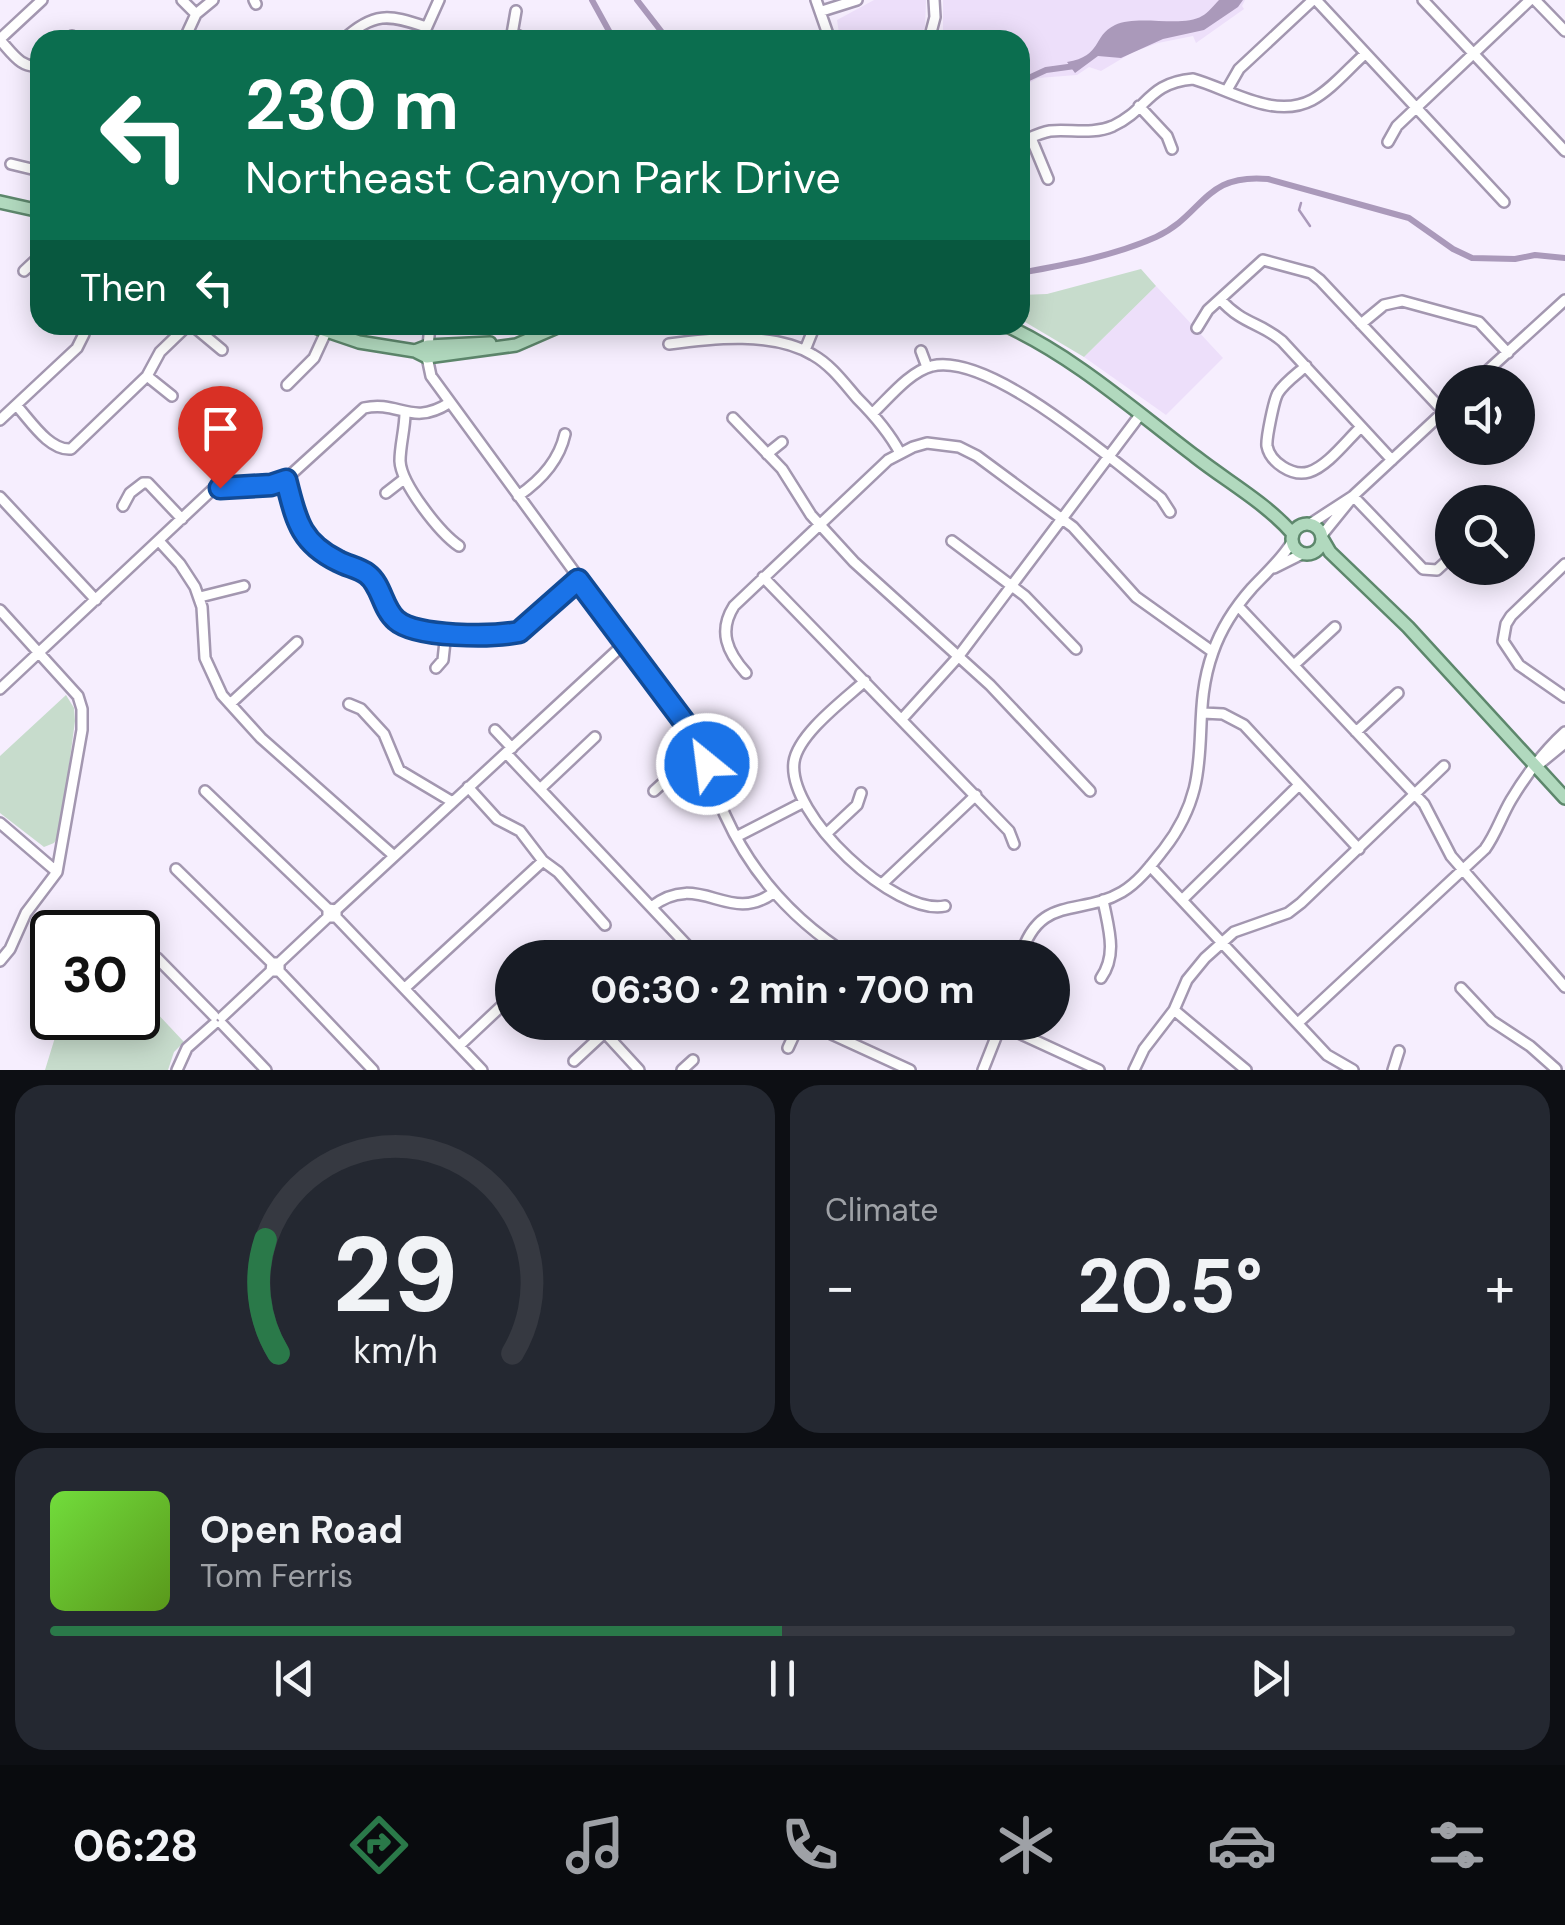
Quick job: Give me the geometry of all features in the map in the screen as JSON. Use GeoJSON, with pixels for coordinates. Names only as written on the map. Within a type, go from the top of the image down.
{"type":"FeatureCollection","features":[{"type":"Feature","properties":{"kind":"main road"},"geometry":{"type":"LineString","coordinates":[[0,202],[30,209]]}},
{"type":"Feature","properties":{"kind":"main road"},"geometry":{"type":"LineString","coordinates":[[337,335],[423,352],[497,349],[533,335]]}},
{"type":"Feature","properties":{"kind":"main road"},"geometry":{"type":"LineString","coordinates":[[1023,335],[1066,359],[1259,503],[1308,554],[1325,558],[1366,588],[1408,627],[1565,798]]}},
{"type":"Feature","properties":{"kind":"main road"},"geometry":{"type":"LineString","coordinates":[[1259,503],[1308,524],[1366,588]]}},
{"type":"Feature","properties":{"kind":"main road"},"geometry":{"type":"LineString","coordinates":[[1293,538],[1308,524]]}},
{"type":"Feature","properties":{"kind":"main road"},"geometry":{"type":"LineString","coordinates":[[1308,554],[1320,548],[1322,537]]}},
{"type":"Feature","properties":{"kind":"street"},"geometry":{"type":"LineString","coordinates":[[30,67],[0,40],[42,0]]}},
{"type":"Feature","properties":{"kind":"street"},"geometry":{"type":"LineString","coordinates":[[182,0],[196,14]]}},
{"type":"Feature","properties":{"kind":"street"},"geometry":{"type":"LineString","coordinates":[[189,30],[196,14],[213,0]]}},
{"type":"Feature","properties":{"kind":"street"},"geometry":{"type":"LineString","coordinates":[[425,30],[439,0]]}},
{"type":"Feature","properties":{"kind":"street"},"geometry":{"type":"LineString","coordinates":[[816,0],[827,30]]}},
{"type":"Feature","properties":{"kind":"street"},"geometry":{"type":"LineString","coordinates":[[822,11],[857,0]]}},
{"type":"Feature","properties":{"kind":"street"},"geometry":{"type":"LineString","coordinates":[[932,30],[934,0]]}},
{"type":"Feature","properties":{"kind":"street"},"geometry":{"type":"LineString","coordinates":[[1227,90],[1239,69],[1314,0],[1504,202]]}},
{"type":"Feature","properties":{"kind":"street"},"geometry":{"type":"LineString","coordinates":[[1423,0],[1565,151]]}},
{"type":"Feature","properties":{"kind":"street"},"geometry":{"type":"LineString","coordinates":[[1388,142],[1392,131],[1533,0],[1565,32]]}},
{"type":"Feature","properties":{"kind":"street"},"geometry":{"type":"LineString","coordinates":[[513,30],[516,12]]}},
{"type":"Feature","properties":{"kind":"street"},"geometry":{"type":"LineString","coordinates":[[354,30],[382,16],[426,27]]}},
{"type":"Feature","properties":{"kind":"street"},"geometry":{"type":"LineString","coordinates":[[1048,179],[1031,138],[1050,131],[1110,127],[1160,86],[1193,78],[1273,105],[1302,104],[1324,92],[1365,54]]}},
{"type":"Feature","properties":{"kind":"street"},"geometry":{"type":"LineString","coordinates":[[1138,106],[1167,136],[1172,149]]}},
{"type":"Feature","properties":{"kind":"street"},"geometry":{"type":"LineString","coordinates":[[1079,132],[1081,120]]}},
{"type":"Feature","properties":{"kind":"street"},"geometry":{"type":"LineString","coordinates":[[11,164],[30,169]]}},
{"type":"Feature","properties":{"kind":"street"},"geometry":{"type":"LineString","coordinates":[[1197,328],[1263,260],[1316,276],[1435,402]]}},
{"type":"Feature","properties":{"kind":"street"},"geometry":{"type":"LineString","coordinates":[[24,271],[30,265]]}},
{"type":"Feature","properties":{"kind":"street"},"geometry":{"type":"LineString","coordinates":[[1220,300],[1239,318],[1276,335],[1392,460]]}},
{"type":"Feature","properties":{"kind":"street"},"geometry":{"type":"LineString","coordinates":[[1494,365],[1565,300]]}},
{"type":"Feature","properties":{"kind":"street"},"geometry":{"type":"LineString","coordinates":[[1361,324],[1389,302],[1408,302],[1478,322],[1508,352]]}},
{"type":"Feature","properties":{"kind":"street"},"geometry":{"type":"LineString","coordinates":[[0,420],[76,348],[83,335]]}},
{"type":"Feature","properties":{"kind":"street"},"geometry":{"type":"LineString","coordinates":[[16,405],[55,446],[64,450],[76,445],[147,376],[160,352],[179,335]]}},
{"type":"Feature","properties":{"kind":"street"},"geometry":{"type":"LineString","coordinates":[[203,335],[222,350]]}},
{"type":"Feature","properties":{"kind":"street"},"geometry":{"type":"LineString","coordinates":[[287,385],[314,358],[325,335]]}},
{"type":"Feature","properties":{"kind":"street"},"geometry":{"type":"LineString","coordinates":[[427,335],[423,352],[431,376],[685,723],[700,749],[736,837],[773,893],[804,924],[828,940]]}},
{"type":"Feature","properties":{"kind":"street"},"geometry":{"type":"LineString","coordinates":[[805,350],[811,335]]}},
{"type":"Feature","properties":{"kind":"street"},"geometry":{"type":"LineString","coordinates":[[669,344],[734,339],[789,344],[805,350],[826,364],[892,437],[900,453]]}},
{"type":"Feature","properties":{"kind":"street"},"geometry":{"type":"LineString","coordinates":[[922,352],[927,367]]}},
{"type":"Feature","properties":{"kind":"street"},"geometry":{"type":"LineString","coordinates":[[872,414],[927,367],[960,366],[1032,400],[1161,498],[1170,512]]}},
{"type":"Feature","properties":{"kind":"street"},"geometry":{"type":"LineString","coordinates":[[1306,366],[1278,392],[1274,402],[1266,441],[1274,459],[1295,473],[1308,472],[1361,426]]}},
{"type":"Feature","properties":{"kind":"street"},"geometry":{"type":"LineString","coordinates":[[147,376],[172,396]]}},
{"type":"Feature","properties":{"kind":"street"},"geometry":{"type":"LineString","coordinates":[[0,688],[211,492],[286,480],[364,408],[376,405],[405,413],[432,414],[449,403]]}},
{"type":"Feature","properties":{"kind":"street"},"geometry":{"type":"LineString","coordinates":[[405,413],[400,461],[404,479],[448,538],[459,546]]}},
{"type":"Feature","properties":{"kind":"street"},"geometry":{"type":"LineString","coordinates":[[902,719],[958,657],[1140,415]]}},
{"type":"Feature","properties":{"kind":"street"},"geometry":{"type":"LineString","coordinates":[[732,418],[790,478],[819,525],[870,578],[1006,701],[1090,791]]}},
{"type":"Feature","properties":{"kind":"street"},"geometry":{"type":"LineString","coordinates":[[1322,537],[1353,496],[1435,420]]}},
{"type":"Feature","properties":{"kind":"street"},"geometry":{"type":"LineString","coordinates":[[518,496],[544,474],[561,449],[565,434]]}},
{"type":"Feature","properties":{"kind":"street"},"geometry":{"type":"LineString","coordinates":[[768,454],[782,442]]}},
{"type":"Feature","properties":{"kind":"street"},"geometry":{"type":"LineString","coordinates":[[746,673],[728,648],[725,626],[734,606],[900,453],[928,443],[959,447],[1062,519],[1084,537],[1136,596],[1213,652]]}},
{"type":"Feature","properties":{"kind":"street"},"geometry":{"type":"LineString","coordinates":[[386,494],[404,479]]}},
{"type":"Feature","properties":{"kind":"street"},"geometry":{"type":"LineString","coordinates":[[286,480],[299,527],[312,543],[371,577],[387,610],[410,629],[519,632],[578,580]]}},
{"type":"Feature","properties":{"kind":"street"},"geometry":{"type":"LineString","coordinates":[[123,506],[143,482],[182,519]]}},
{"type":"Feature","properties":{"kind":"street"},"geometry":{"type":"LineString","coordinates":[[1308,524],[1353,496]]}},
{"type":"Feature","properties":{"kind":"street"},"geometry":{"type":"LineString","coordinates":[[1353,496],[1423,569],[1435,570]]}},
{"type":"Feature","properties":{"kind":"street"},"geometry":{"type":"LineString","coordinates":[[0,497],[96,600]]}},
{"type":"Feature","properties":{"kind":"street"},"geometry":{"type":"LineString","coordinates":[[1027,940],[1051,913],[1121,893],[1150,866],[1180,826],[1200,771],[1204,690],[1213,652],[1238,606],[1272,569],[1293,538]]}},
{"type":"Feature","properties":{"kind":"street"},"geometry":{"type":"LineString","coordinates":[[159,541],[189,574],[200,598],[204,658],[215,684],[261,738],[393,855]]}},
{"type":"Feature","properties":{"kind":"street"},"geometry":{"type":"LineString","coordinates":[[952,541],[1012,585],[1076,649]]}},
{"type":"Feature","properties":{"kind":"street"},"geometry":{"type":"LineString","coordinates":[[1272,569],[1308,554]]}},
{"type":"Feature","properties":{"kind":"street"},"geometry":{"type":"LineString","coordinates":[[1563,571],[1511,616],[1503,641],[1519,664],[1565,696]]}},
{"type":"Feature","properties":{"kind":"street"},"geometry":{"type":"LineString","coordinates":[[763,578],[976,795],[1009,831],[1014,844]]}},
{"type":"Feature","properties":{"kind":"street"},"geometry":{"type":"LineString","coordinates":[[200,598],[244,586]]}},
{"type":"Feature","properties":{"kind":"street"},"geometry":{"type":"LineString","coordinates":[[1238,606],[1416,796],[1431,814],[1442,844],[1462,870],[1565,987]]}},
{"type":"Feature","properties":{"kind":"street"},"geometry":{"type":"LineString","coordinates":[[0,610],[78,696],[82,710],[80,748],[58,872],[26,913],[10,949],[0,961]]}},
{"type":"Feature","properties":{"kind":"street"},"geometry":{"type":"LineString","coordinates":[[1294,665],[1335,627]]}},
{"type":"Feature","properties":{"kind":"street"},"geometry":{"type":"LineString","coordinates":[[436,668],[443,660],[446,632]]}},
{"type":"Feature","properties":{"kind":"street"},"geometry":{"type":"LineString","coordinates":[[230,704],[296,642]]}},
{"type":"Feature","properties":{"kind":"street"},"geometry":{"type":"LineString","coordinates":[[177,1070],[187,1048],[625,643]]}},
{"type":"Feature","properties":{"kind":"street"},"geometry":{"type":"LineString","coordinates":[[864,682],[812,730],[797,750],[794,774],[804,802],[852,862],[882,884],[932,908],[946,906]]}},
{"type":"Feature","properties":{"kind":"street"},"geometry":{"type":"LineString","coordinates":[[1356,732],[1398,693]]}},
{"type":"Feature","properties":{"kind":"street"},"geometry":{"type":"LineString","coordinates":[[348,704],[362,710],[384,734],[399,770],[451,801]]}},
{"type":"Feature","properties":{"kind":"street"},"geometry":{"type":"LineString","coordinates":[[1203,713],[1222,714],[1244,724],[1359,849]]}},
{"type":"Feature","properties":{"kind":"street"},"geometry":{"type":"LineString","coordinates":[[495,730],[540,789],[680,940]]}},
{"type":"Feature","properties":{"kind":"street"},"geometry":{"type":"LineString","coordinates":[[1298,1023],[1496,834],[1509,802],[1542,753],[1565,732]]}},
{"type":"Feature","properties":{"kind":"street"},"geometry":{"type":"LineString","coordinates":[[540,789],[595,737]]}},
{"type":"Feature","properties":{"kind":"street"},"geometry":{"type":"LineString","coordinates":[[1535,766],[1565,743]]}},
{"type":"Feature","properties":{"kind":"street"},"geometry":{"type":"LineString","coordinates":[[654,791],[700,749]]}},
{"type":"Feature","properties":{"kind":"street"},"geometry":{"type":"LineString","coordinates":[[1134,1070],[1144,1049],[1174,1010],[1187,980],[1222,942],[1244,927],[1288,912],[1444,766]]}},
{"type":"Feature","properties":{"kind":"street"},"geometry":{"type":"LineString","coordinates":[[1182,899],[1300,785]]}},
{"type":"Feature","properties":{"kind":"street"},"geometry":{"type":"LineString","coordinates":[[468,787],[497,819],[520,831],[542,861],[558,872],[605,925]]}},
{"type":"Feature","properties":{"kind":"street"},"geometry":{"type":"LineString","coordinates":[[205,791],[332,913],[482,1070]]}},
{"type":"Feature","properties":{"kind":"street"},"geometry":{"type":"LineString","coordinates":[[826,834],[856,805],[861,793]]}},
{"type":"Feature","properties":{"kind":"street"},"geometry":{"type":"LineString","coordinates":[[882,884],[976,795]]}},
{"type":"Feature","properties":{"kind":"street"},"geometry":{"type":"LineString","coordinates":[[736,837],[804,802]]}},
{"type":"Feature","properties":{"kind":"street"},"geometry":{"type":"LineString","coordinates":[[0,823],[58,872]]}},
{"type":"Feature","properties":{"kind":"street"},"geometry":{"type":"LineString","coordinates":[[405,988],[542,861]]}},
{"type":"Feature","properties":{"kind":"street"},"geometry":{"type":"LineString","coordinates":[[1150,866],[1328,1054],[1353,1070]]}},
{"type":"Feature","properties":{"kind":"street"},"geometry":{"type":"LineString","coordinates":[[176,869],[373,1070]]}},
{"type":"Feature","properties":{"kind":"street"},"geometry":{"type":"LineString","coordinates":[[652,907],[679,892],[698,893],[744,906],[759,903],[773,893]]}},
{"type":"Feature","properties":{"kind":"street"},"geometry":{"type":"LineString","coordinates":[[1101,978],[1110,964],[1111,952],[1103,900]]}},
{"type":"Feature","properties":{"kind":"street"},"geometry":{"type":"LineString","coordinates":[[160,960],[266,1070]]}},
{"type":"Feature","properties":{"kind":"street"},"geometry":{"type":"LineString","coordinates":[[1461,988],[1492,1022],[1530,1046],[1555,1069],[1565,1058]]}},
{"type":"Feature","properties":{"kind":"street"},"geometry":{"type":"LineString","coordinates":[[1174,1010],[1246,1070]]}},
{"type":"Feature","properties":{"kind":"street"},"geometry":{"type":"LineString","coordinates":[[459,1046],[495,1012]]}},
{"type":"Feature","properties":{"kind":"street"},"geometry":{"type":"LineString","coordinates":[[574,1061],[597,1040]]}},
{"type":"Feature","properties":{"kind":"street"},"geometry":{"type":"LineString","coordinates":[[611,1040],[638,1070]]}},
{"type":"Feature","properties":{"kind":"street"},"geometry":{"type":"LineString","coordinates":[[788,1048],[792,1040]]}},
{"type":"Feature","properties":{"kind":"street"},"geometry":{"type":"LineString","coordinates":[[842,1040],[910,1070]]}},
{"type":"Feature","properties":{"kind":"street"},"geometry":{"type":"LineString","coordinates":[[983,1070],[994,1040]]}},
{"type":"Feature","properties":{"kind":"street"},"geometry":{"type":"LineString","coordinates":[[1036,1040],[1100,1070]]}},
{"type":"Feature","properties":{"kind":"street"},"geometry":{"type":"LineString","coordinates":[[1393,1070],[1399,1051]]}},
{"type":"Feature","properties":{"kind":"street"},"geometry":{"type":"LineString","coordinates":[[682,1070],[693,1060]]}},
{"type":"Feature","properties":{"kind":"shaded area"},"geometry":{"type":"Polygon","coordinates":[[[874,0],[926,0],[923,30],[838,30],[837,20],[874,0]]]}},
{"type":"Feature","properties":{"kind":"shaded area"},"geometry":{"type":"Polygon","coordinates":[[[943,0],[1245,0],[1244,9],[1196,43],[1193,36],[1158,43],[1101,71],[1089,67],[1077,75],[1038,78],[1030,82],[1030,30],[943,30],[943,0]]]}},
{"type":"Feature","properties":{"kind":"shaded area"},"geometry":{"type":"Polygon","coordinates":[[[1219,0],[1243,0],[1204,30],[1163,39],[1121,58],[1098,56],[1075,73],[1067,62],[1092,51],[1115,25],[1194,19],[1219,0]]]}},
{"type":"Feature","properties":{"kind":"shaded area"},"geometry":{"type":"Polygon","coordinates":[[[1156,286],[1223,358],[1166,415],[1084,357],[1156,286]]]}},
{"type":"Feature","properties":{"kind":"green space"},"geometry":{"type":"Polygon","coordinates":[[[1141,269],[1156,286],[1084,357],[1030,325],[1030,295],[1047,294],[1141,269]]]}},
{"type":"Feature","properties":{"kind":"green space"},"geometry":{"type":"Polygon","coordinates":[[[66,695],[74,708],[75,721],[60,834],[54,843],[44,847],[0,813],[0,756],[66,695]]]}},
{"type":"Feature","properties":{"kind":"green space"},"geometry":{"type":"Polygon","coordinates":[[[160,1016],[184,1042],[174,1052],[168,1070],[45,1070],[54,1040],[160,1040],[160,1016]]]}},
{"type":"Feature","properties":{"kind":"waterway"},"geometry":{"type":"LineString","coordinates":[[592,0],[608,30]]}},
{"type":"Feature","properties":{"kind":"waterway"},"geometry":{"type":"LineString","coordinates":[[637,0],[660,30]]}},
{"type":"Feature","properties":{"kind":"waterway"},"geometry":{"type":"LineString","coordinates":[[1030,77],[1046,70],[1075,66]]}},
{"type":"Feature","properties":{"kind":"waterway"},"geometry":{"type":"LineString","coordinates":[[1030,271],[1140,244],[1172,228],[1217,189],[1246,179],[1268,179],[1409,218],[1472,258],[1565,258]]}},
{"type":"Feature","properties":{"kind":"waterway"},"geometry":{"type":"LineString","coordinates":[[1301,203],[1299,210],[1310,226]]}},
{"type":"Feature","properties":{"kind":"route"},"geometry":{"type":"LineString","coordinates":[[220,488],[271,485],[286,480],[299,527],[312,543],[371,577],[387,610],[410,629],[519,632],[578,580],[685,723],[707,764]]}}]}
